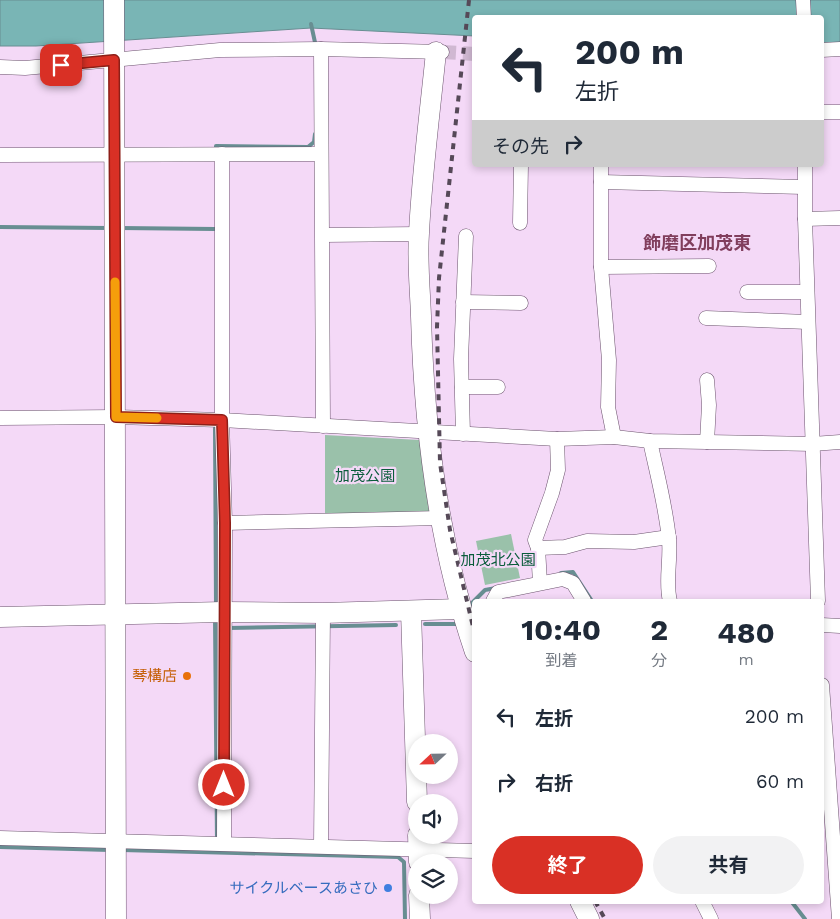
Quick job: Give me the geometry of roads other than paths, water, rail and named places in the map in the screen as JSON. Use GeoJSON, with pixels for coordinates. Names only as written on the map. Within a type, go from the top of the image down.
{"type":"FeatureCollection","features":[{"type":"Feature","properties":{"kind":"street"},"geometry":{"type":"LineString","coordinates":[[114,0],[116,919]]}},
{"type":"Feature","properties":{"kind":"street"},"geometry":{"type":"LineString","coordinates":[[803,0],[804,15]]}},
{"type":"Feature","properties":{"kind":"street"},"geometry":{"type":"LineString","coordinates":[[321,49],[323,426]]}},
{"type":"Feature","properties":{"kind":"street"},"geometry":{"type":"LineString","coordinates":[[0,67],[25,68],[220,50],[321,49],[439,52],[419,234],[423,377],[428,432],[441,518],[460,609],[472,643]]}},
{"type":"Feature","properties":{"kind":"street"},"geometry":{"type":"LineString","coordinates":[[824,50],[840,49]]}},
{"type":"Feature","properties":{"kind":"street"},"geometry":{"type":"LineString","coordinates":[[824,112],[840,112]]}},
{"type":"Feature","properties":{"kind":"street"},"geometry":{"type":"LineString","coordinates":[[222,154],[222,420],[225,523],[223,612],[224,843]]}},
{"type":"Feature","properties":{"kind":"street"},"geometry":{"type":"LineString","coordinates":[[0,155],[321,154]]}},
{"type":"Feature","properties":{"kind":"street"},"geometry":{"type":"LineString","coordinates":[[520,223],[521,167]]}},
{"type":"Feature","properties":{"kind":"street"},"geometry":{"type":"LineString","coordinates":[[601,167],[601,267],[609,360],[608,407],[614,437]]}},
{"type":"Feature","properties":{"kind":"street"},"geometry":{"type":"LineString","coordinates":[[805,167],[807,292],[818,599]]}},
{"type":"Feature","properties":{"kind":"street"},"geometry":{"type":"LineString","coordinates":[[601,182],[804,187]]}},
{"type":"Feature","properties":{"kind":"street"},"geometry":{"type":"LineString","coordinates":[[805,219],[840,218]]}},
{"type":"Feature","properties":{"kind":"street"},"geometry":{"type":"LineString","coordinates":[[323,235],[419,234]]}},
{"type":"Feature","properties":{"kind":"street"},"geometry":{"type":"LineString","coordinates":[[463,434],[461,359],[466,236]]}},
{"type":"Feature","properties":{"kind":"street"},"geometry":{"type":"LineString","coordinates":[[601,267],[709,266]]}},
{"type":"Feature","properties":{"kind":"street"},"geometry":{"type":"LineString","coordinates":[[746,292],[762,298],[807,292]]}},
{"type":"Feature","properties":{"kind":"street"},"geometry":{"type":"LineString","coordinates":[[463,302],[522,302]]}},
{"type":"Feature","properties":{"kind":"street"},"geometry":{"type":"LineString","coordinates":[[706,318],[808,322]]}},
{"type":"Feature","properties":{"kind":"street"},"geometry":{"type":"LineString","coordinates":[[706,442],[707,380]]}},
{"type":"Feature","properties":{"kind":"street"},"geometry":{"type":"LineString","coordinates":[[462,387],[498,387]]}},
{"type":"Feature","properties":{"kind":"street"},"geometry":{"type":"LineString","coordinates":[[0,418],[116,417],[222,420],[557,439],[614,437],[650,441],[813,444],[840,442]]}},
{"type":"Feature","properties":{"kind":"street"},"geometry":{"type":"LineString","coordinates":[[540,583],[538,548],[535,540],[558,470],[557,439]]}},
{"type":"Feature","properties":{"kind":"street"},"geometry":{"type":"LineString","coordinates":[[650,441],[669,537],[670,599]]}},
{"type":"Feature","properties":{"kind":"street"},"geometry":{"type":"LineString","coordinates":[[225,523],[441,518]]}},
{"type":"Feature","properties":{"kind":"street"},"geometry":{"type":"LineString","coordinates":[[538,548],[565,547],[587,541],[634,542],[669,537]]}},
{"type":"Feature","properties":{"kind":"street"},"geometry":{"type":"LineString","coordinates":[[494,599],[498,592],[563,580],[573,583],[583,599]]}},
{"type":"Feature","properties":{"kind":"street"},"geometry":{"type":"LineString","coordinates":[[0,617],[223,612],[323,613],[460,609]]}},
{"type":"Feature","properties":{"kind":"street"},"geometry":{"type":"LineString","coordinates":[[411,611],[417,794]]}},
{"type":"Feature","properties":{"kind":"street"},"geometry":{"type":"LineString","coordinates":[[321,846],[323,613]]}},
{"type":"Feature","properties":{"kind":"street"},"geometry":{"type":"LineString","coordinates":[[824,625],[840,626]]}},
{"type":"Feature","properties":{"kind":"street"},"geometry":{"type":"LineString","coordinates":[[824,707],[836,837],[839,919]]}},
{"type":"Feature","properties":{"kind":"street"},"geometry":{"type":"LineString","coordinates":[[0,838],[472,851]]}},
{"type":"Feature","properties":{"kind":"street"},"geometry":{"type":"LineString","coordinates":[[419,904],[420,919]]}},
{"type":"Feature","properties":{"kind":"street"},"geometry":{"type":"LineString","coordinates":[[582,904],[589,919]]}},
{"type":"Feature","properties":{"kind":"street"},"geometry":{"type":"LineString","coordinates":[[704,904],[711,919]]}},
{"type":"Feature","properties":{"kind":"waterway"},"geometry":{"type":"LineString","coordinates":[[311,24],[316,47]]}},
{"type":"Feature","properties":{"kind":"waterway"},"geometry":{"type":"LineString","coordinates":[[216,151],[216,146],[308,147],[314,142],[315,134]]}},
{"type":"Feature","properties":{"kind":"waterway"},"geometry":{"type":"LineString","coordinates":[[0,227],[108,228]]}},
{"type":"Feature","properties":{"kind":"waterway"},"geometry":{"type":"LineString","coordinates":[[120,228],[215,229]]}},
{"type":"Feature","properties":{"kind":"waterway"},"geometry":{"type":"LineString","coordinates":[[215,428],[216,606]]}},
{"type":"Feature","properties":{"kind":"waterway"},"geometry":{"type":"LineString","coordinates":[[561,573],[573,572],[591,599]]}},
{"type":"Feature","properties":{"kind":"waterway"},"geometry":{"type":"LineString","coordinates":[[476,599],[485,590],[496,588]]}},
{"type":"Feature","properties":{"kind":"waterway"},"geometry":{"type":"LineString","coordinates":[[468,607],[472,603]]}},
{"type":"Feature","properties":{"kind":"waterway"},"geometry":{"type":"LineString","coordinates":[[215,618],[217,841]]}},
{"type":"Feature","properties":{"kind":"waterway"},"geometry":{"type":"LineString","coordinates":[[425,624],[457,624],[459,621]]}},
{"type":"Feature","properties":{"kind":"waterway"},"geometry":{"type":"LineString","coordinates":[[228,628],[396,625]]}},
{"type":"Feature","properties":{"kind":"waterway"},"geometry":{"type":"LineString","coordinates":[[0,847],[110,850]]}},
{"type":"Feature","properties":{"kind":"waterway"},"geometry":{"type":"LineString","coordinates":[[122,850],[398,857],[404,862],[405,919]]}},
{"type":"Feature","properties":{"kind":"waterway"},"geometry":{"type":"LineString","coordinates":[[793,904],[805,919]]}},
{"type":"Feature","properties":{"kind":"tunnel"},"geometry":{"type":"LineString","coordinates":[[442,52],[472,54]]}},
{"type":"Feature","properties":{"kind":"railway"},"geometry":{"type":"LineString","coordinates":[[469,0],[439,278],[437,327],[440,463],[450,530],[472,622]]}},
{"type":"Feature","properties":{"kind":"railway"},"geometry":{"type":"LineString","coordinates":[[597,904],[605,919]]}},
{"type":"Feature","properties":{"kind":"place","name":"琴構店"},"geometry":{"type":"Point","coordinates":[187,676]}},
{"type":"Feature","properties":{"kind":"place","name":"サイクルベースあさひ"},"geometry":{"type":"Point","coordinates":[388,888]}},
{"type":"Feature","properties":{"kind":"district","name":"飾磨区加茂東"},"geometry":{"type":"Point","coordinates":[697,242]}},
{"type":"Feature","properties":{"kind":"park label","name":"加茂公園"},"geometry":{"type":"Point","coordinates":[365,476]}},
{"type":"Feature","properties":{"kind":"park label","name":"加茂北公園"},"geometry":{"type":"Point","coordinates":[498,560]}}]}
